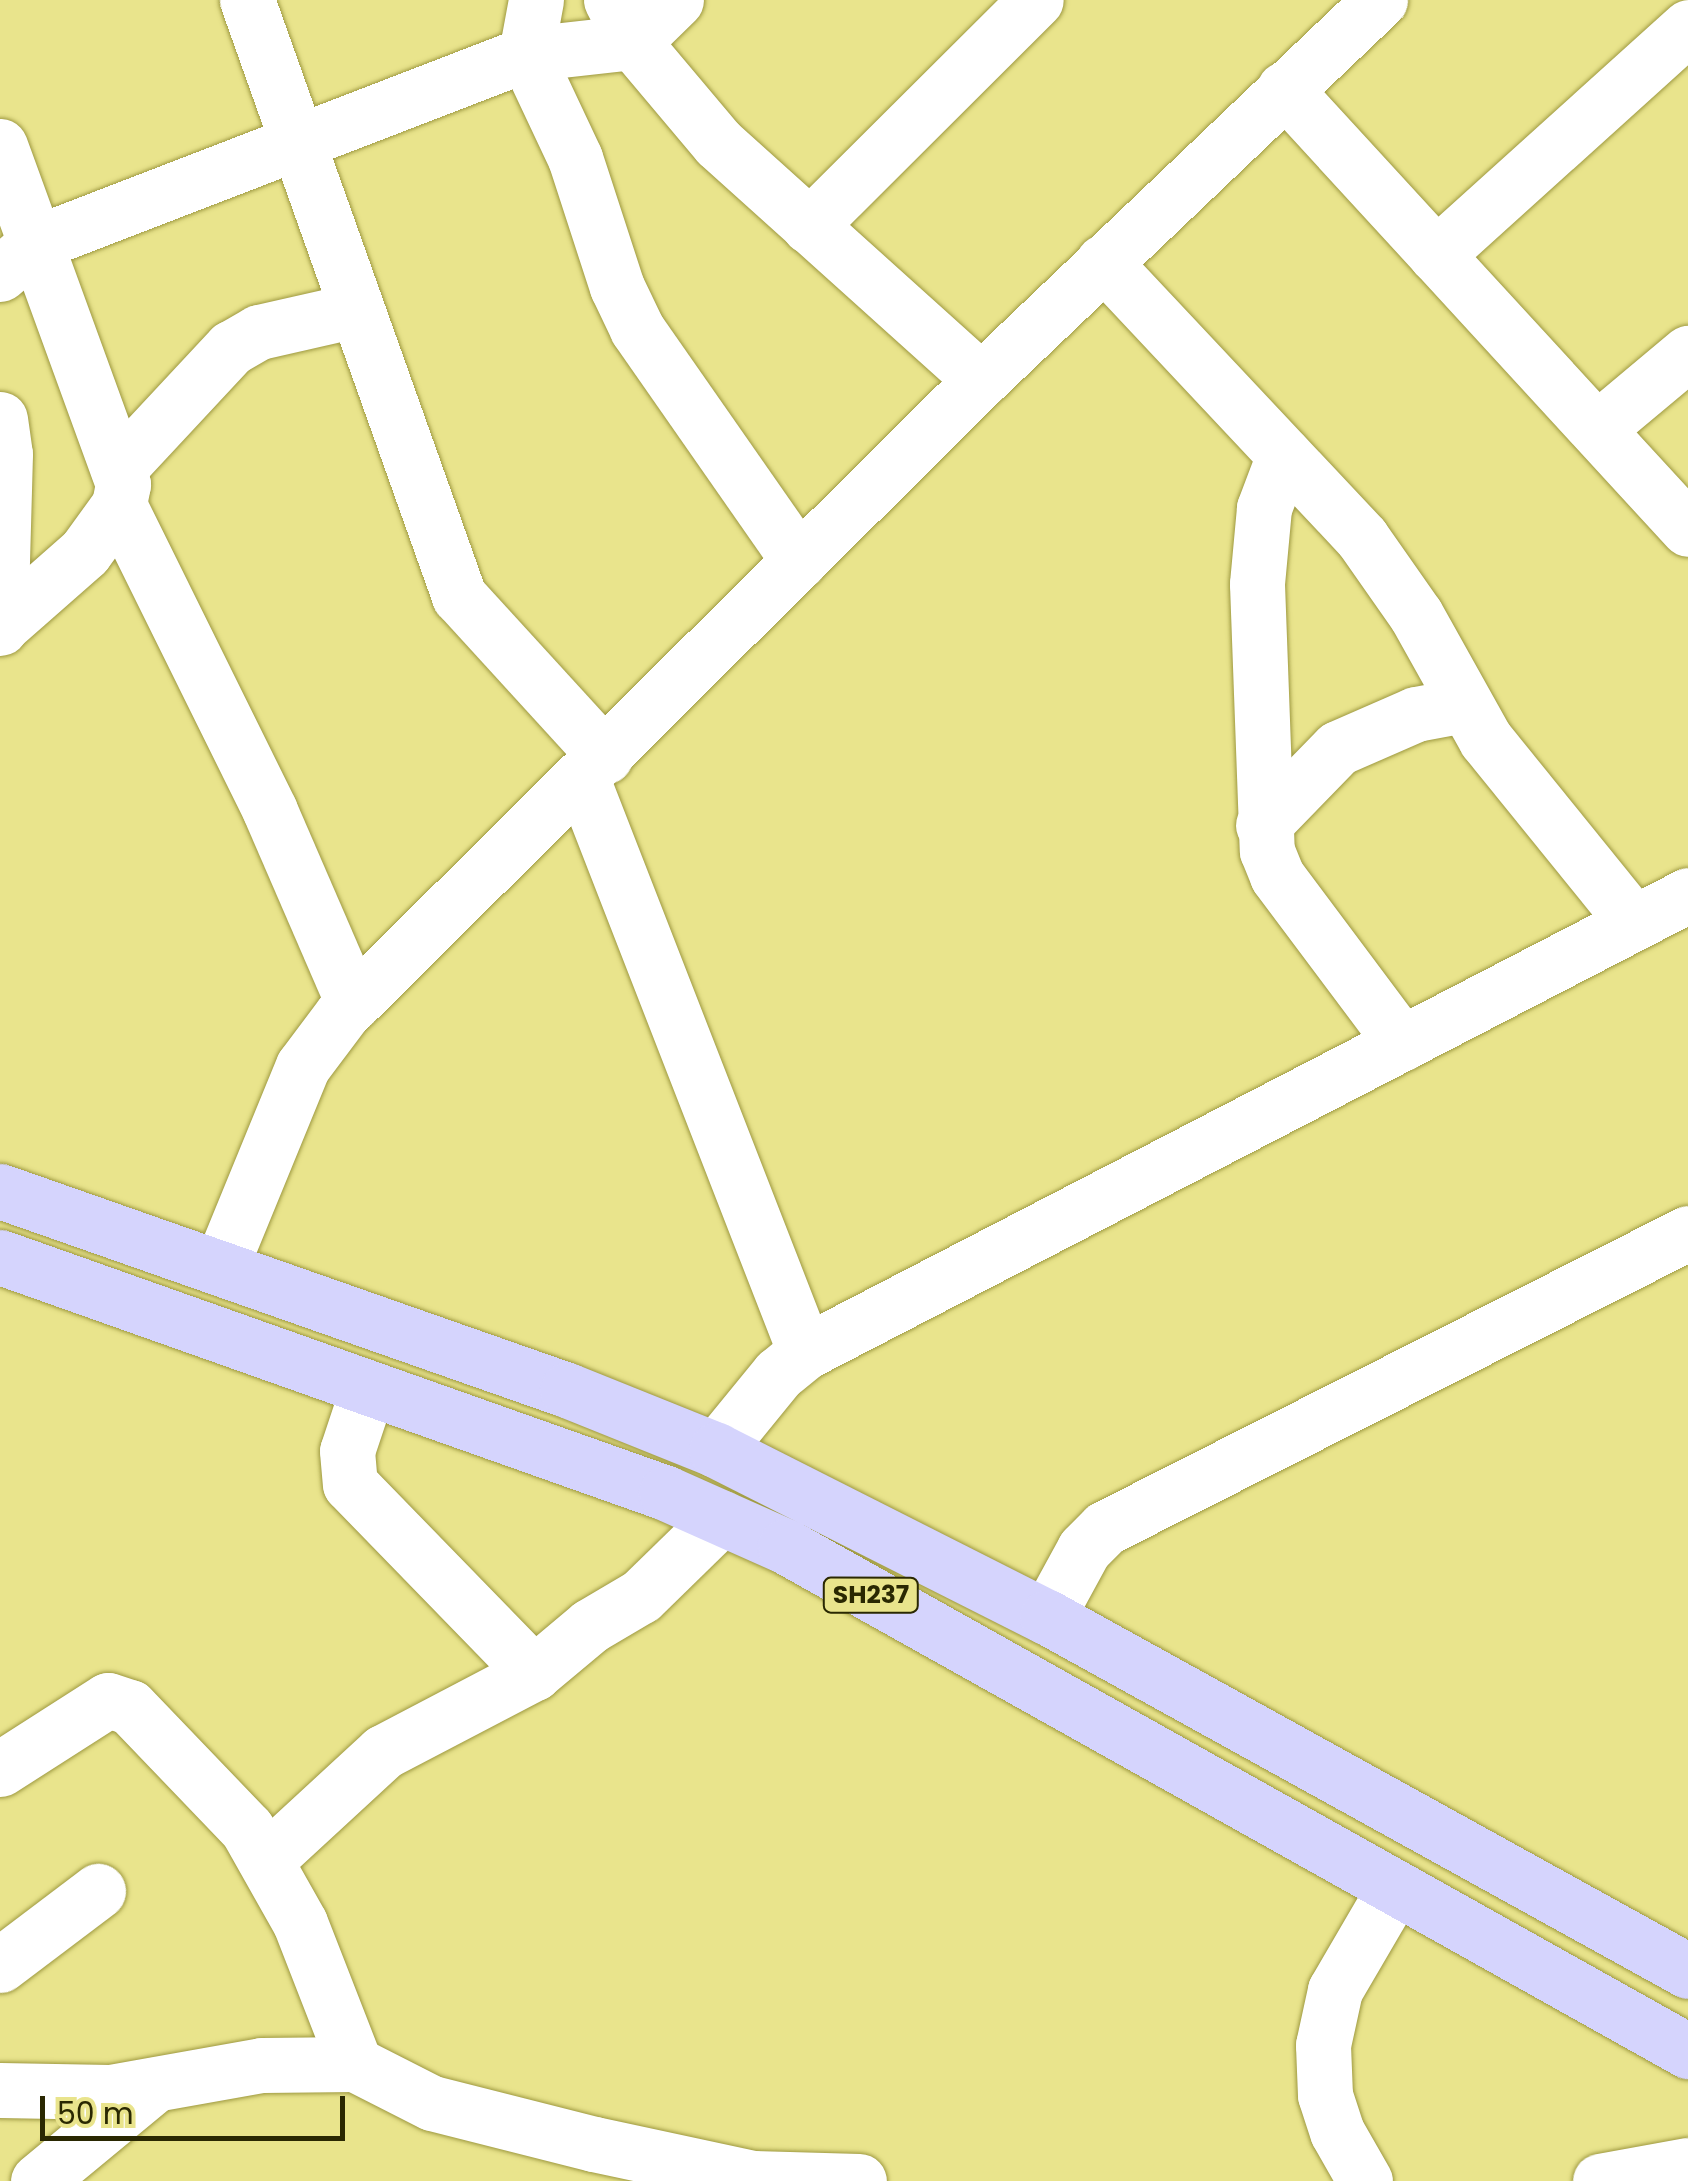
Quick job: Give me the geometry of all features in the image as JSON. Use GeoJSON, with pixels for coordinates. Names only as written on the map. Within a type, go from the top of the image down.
{"type":"FeatureCollection","features":[{"type":"Feature","properties":{"kind":"main road","name":"SH237"},"geometry":{"type":"LineString","coordinates":[[0,1192],[567,1390],[716,1450],[1048,1617],[1688,1971]]}},
{"type":"Feature","properties":{"kind":"main road","name":"SH237"},"geometry":{"type":"LineString","coordinates":[[2,1263],[368,1388],[721,1518],[785,1546],[1688,2050]]}},
{"type":"Feature","properties":{"kind":"street"},"geometry":{"type":"LineString","coordinates":[[246,0],[459,596],[593,767],[805,1352]]}},
{"type":"Feature","properties":{"kind":"street"},"geometry":{"type":"LineString","coordinates":[[536,0],[526,54],[575,158],[637,329],[800,562]]}},
{"type":"Feature","properties":{"kind":"street"},"geometry":{"type":"LineString","coordinates":[[18,258],[298,142],[676,0]]}},
{"type":"Feature","properties":{"kind":"street"},"geometry":{"type":"LineString","coordinates":[[809,226],[1036,0]]}},
{"type":"Feature","properties":{"kind":"street"},"geometry":{"type":"LineString","coordinates":[[220,1268],[304,1066],[353,1003],[981,380],[1380,0]]}},
{"type":"Feature","properties":{"kind":"street"},"geometry":{"type":"LineString","coordinates":[[622,21],[718,143],[981,380]]}},
{"type":"Feature","properties":{"kind":"street"},"geometry":{"type":"LineString","coordinates":[[1436,255],[1688,27]]}},
{"type":"Feature","properties":{"kind":"street"},"geometry":{"type":"LineString","coordinates":[[1284,89],[1688,529]]}},
{"type":"Feature","properties":{"kind":"street"},"geometry":{"type":"LineString","coordinates":[[0,146],[18,258],[118,487],[270,811],[353,1003]]}},
{"type":"Feature","properties":{"kind":"street"},"geometry":{"type":"LineString","coordinates":[[1102,262],[1284,455],[1397,586],[1464,706],[1634,923]]}},
{"type":"Feature","properties":{"kind":"street"},"geometry":{"type":"LineString","coordinates":[[0,627],[85,552],[118,487],[231,348],[260,332],[356,310]]}},
{"type":"Feature","properties":{"kind":"street"},"geometry":{"type":"LineString","coordinates":[[1597,430],[1688,353]]}},
{"type":"Feature","properties":{"kind":"street"},"geometry":{"type":"LineString","coordinates":[[0,419],[6,454],[0,627]]}},
{"type":"Feature","properties":{"kind":"street"},"geometry":{"type":"LineString","coordinates":[[1284,455],[1264,508],[1257,584],[1263,825],[1277,876],[1402,1043]]}},
{"type":"Feature","properties":{"kind":"street"},"geometry":{"type":"LineString","coordinates":[[1263,825],[1338,748],[1416,714],[1464,706]]}},
{"type":"Feature","properties":{"kind":"street"},"geometry":{"type":"LineString","coordinates":[[716,1450],[805,1352],[1687,897]]}},
{"type":"Feature","properties":{"kind":"street"},"geometry":{"type":"LineString","coordinates":[[1048,1617],[1084,1549],[1105,1528],[1688,1232]]}},
{"type":"Feature","properties":{"kind":"street"},"geometry":{"type":"LineString","coordinates":[[368,1388],[347,1451],[350,1484],[534,1673]]}},
{"type":"Feature","properties":{"kind":"street"},"geometry":{"type":"LineString","coordinates":[[266,1860],[383,1752],[534,1673],[590,1626],[641,1596],[721,1518]]}},
{"type":"Feature","properties":{"kind":"street"},"geometry":{"type":"LineString","coordinates":[[0,1768],[119,1699],[247,1828],[300,1923],[355,2064]]}},
{"type":"Feature","properties":{"kind":"street"},"geometry":{"type":"LineString","coordinates":[[1366,2181],[1337,2132],[1326,2095],[1324,2045],[1335,1990],[1394,1889]]}},
{"type":"Feature","properties":{"kind":"street"},"geometry":{"type":"LineString","coordinates":[[0,1965],[98,1891]]}},
{"type":"Feature","properties":{"kind":"street"},"geometry":{"type":"LineString","coordinates":[[6,2077],[110,2092],[262,2065],[355,2064],[432,2102],[752,2180],[859,2181]]}},
{"type":"Feature","properties":{"kind":"street"},"geometry":{"type":"LineString","coordinates":[[38,2181],[154,2084]]}},
{"type":"Feature","properties":{"kind":"street"},"geometry":{"type":"LineString","coordinates":[[1600,2181],[1688,2165]]}}]}
